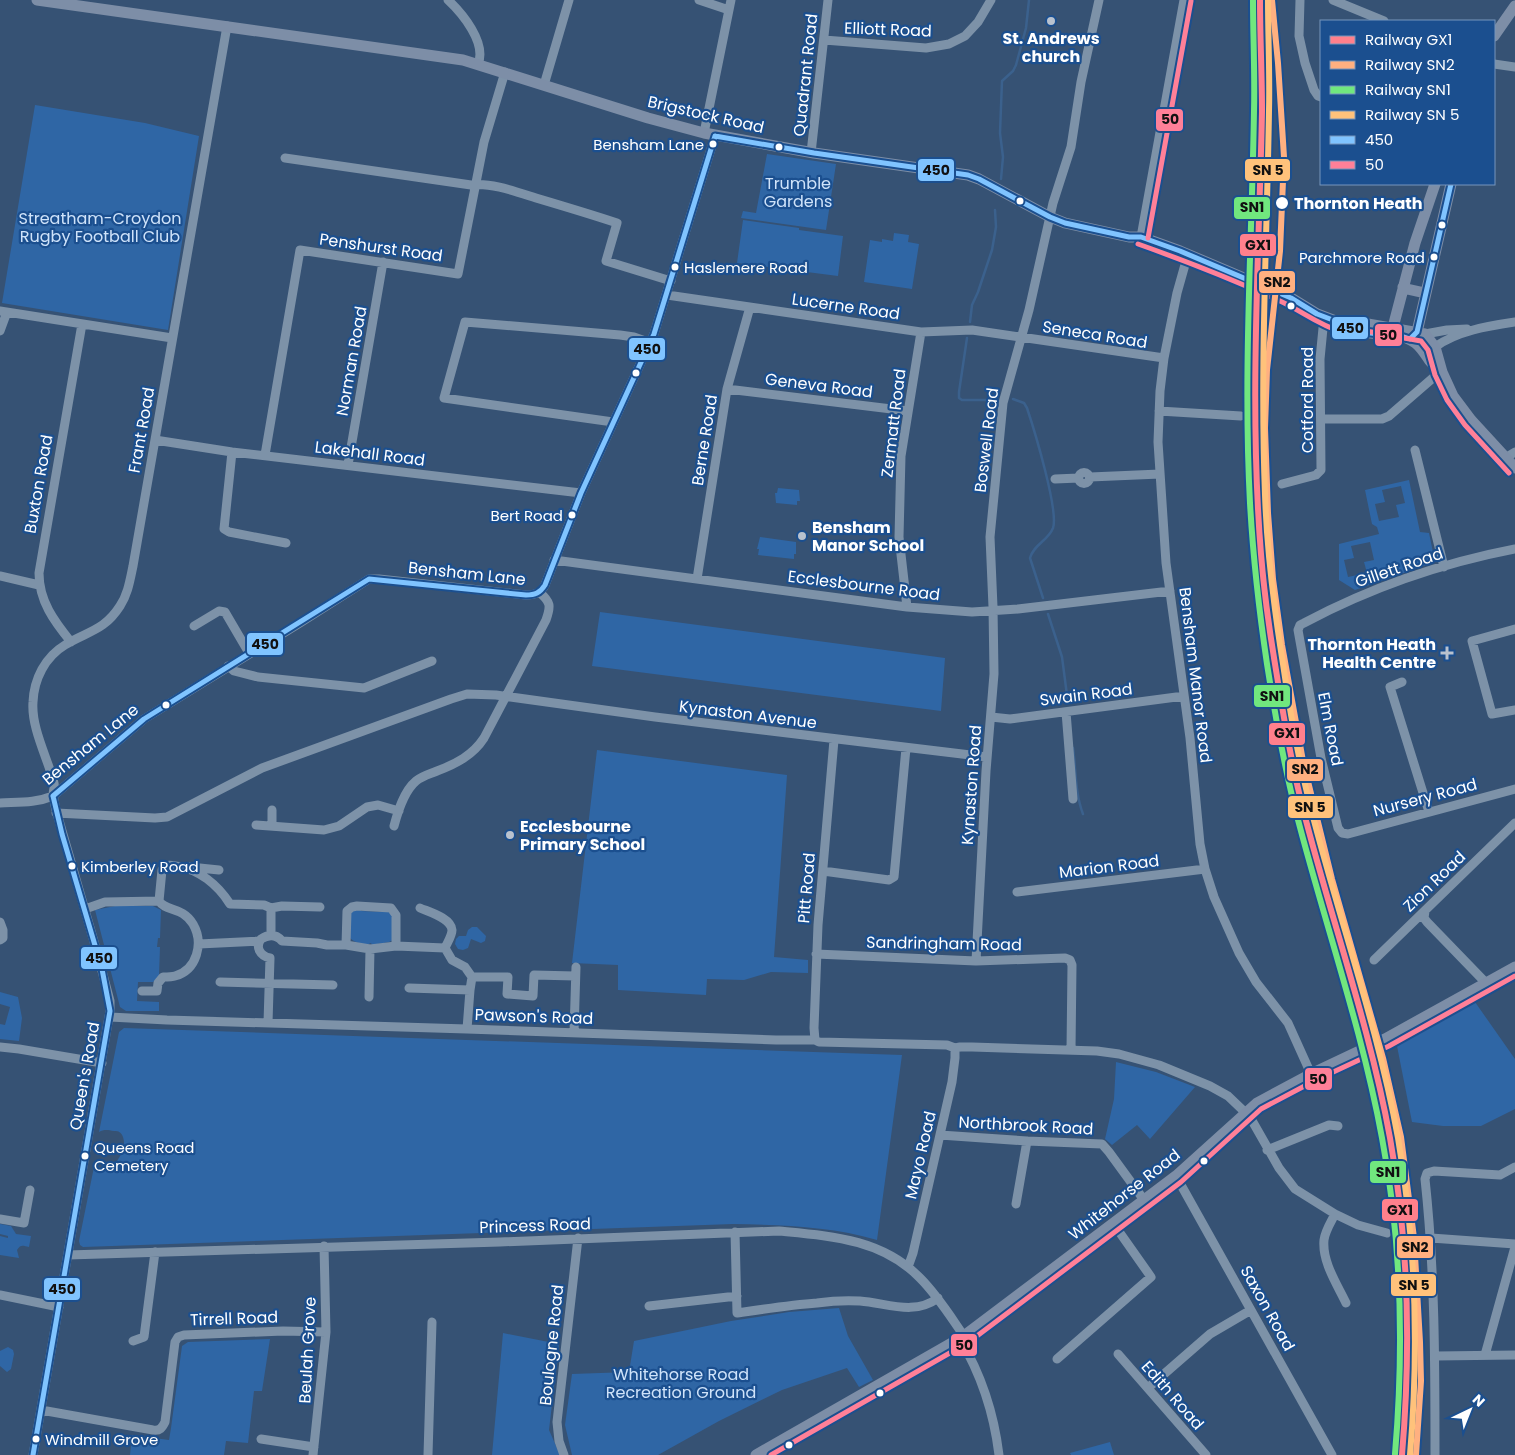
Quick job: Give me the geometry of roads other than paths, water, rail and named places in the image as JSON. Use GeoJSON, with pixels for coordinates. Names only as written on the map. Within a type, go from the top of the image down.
{"type":"FeatureCollection","features":[{"type":"Feature","properties":{"kind":"main road","name":"Brigstock Road"},"geometry":{"type":"LineString","coordinates":[[37,0],[437,56],[478,64],[648,118],[710,134],[811,153],[968,175],[979,178],[1050,217],[1065,223],[1129,237],[1141,237],[1188,254],[1291,298],[1324,318],[1346,325],[1354,331],[1417,335]]}},
{"type":"Feature","properties":{"kind":"main road"},"geometry":{"type":"LineString","coordinates":[[1495,35],[1515,6]]}},
{"type":"Feature","properties":{"kind":"main road"},"geometry":{"type":"LineString","coordinates":[[1392,332],[1422,219],[1435,185]]}},
{"type":"Feature","properties":{"kind":"main road"},"geometry":{"type":"LineString","coordinates":[[1442,372],[1430,362],[1417,335],[1451,185]]}},
{"type":"Feature","properties":{"kind":"main road"},"geometry":{"type":"LineString","coordinates":[[1403,287],[1425,293]]}},
{"type":"Feature","properties":{"kind":"main road"},"geometry":{"type":"LineString","coordinates":[[1417,335],[1435,347],[1449,388],[1470,420],[1510,455],[1515,468]]}},
{"type":"Feature","properties":{"kind":"main road","name":"Whitehorse Road"},"geometry":{"type":"LineString","coordinates":[[756,1455],[962,1337],[1176,1176],[1245,1113],[1268,1096],[1386,1039],[1515,967]]}},
{"type":"Feature","properties":{"kind":"street"},"geometry":{"type":"LineString","coordinates":[[448,0],[465,16],[472,28],[481,58],[478,64]]}},
{"type":"Feature","properties":{"kind":"street"},"geometry":{"type":"LineString","coordinates":[[544,85],[569,0]]}},
{"type":"Feature","properties":{"kind":"street"},"geometry":{"type":"LineString","coordinates":[[699,0],[729,10]]}},
{"type":"Feature","properties":{"kind":"street","name":"Bensham Lane"},"geometry":{"type":"LineString","coordinates":[[0,803],[41,801],[53,796],[134,726],[369,579],[526,595],[534,595],[539,592],[545,585],[582,493],[659,322],[710,134],[731,0]]}},
{"type":"Feature","properties":{"kind":"street","name":"Quadrant Road"},"geometry":{"type":"LineString","coordinates":[[811,153],[828,0]]}},
{"type":"Feature","properties":{"kind":"street","name":"Elliott Road"},"geometry":{"type":"LineString","coordinates":[[824,40],[926,48],[949,44],[965,36],[978,22],[991,0]]}},
{"type":"Feature","properties":{"kind":"street","name":"Boswell Road"},"geometry":{"type":"LineString","coordinates":[[993,611],[990,537],[1002,404],[1022,338],[1053,203],[1071,146],[1081,82],[1099,0]]}},
{"type":"Feature","properties":{"kind":"street"},"geometry":{"type":"LineString","coordinates":[[1141,237],[1184,0]]}},
{"type":"Feature","properties":{"kind":"street"},"geometry":{"type":"LineString","coordinates":[[1300,0],[1300,36],[1305,63],[1314,90],[1319,96]]}},
{"type":"Feature","properties":{"kind":"street"},"geometry":{"type":"LineString","coordinates":[[1333,0],[1382,20]]}},
{"type":"Feature","properties":{"kind":"street","name":"Frant Road"},"geometry":{"type":"LineString","coordinates":[[53,796],[54,784],[34,715],[33,694],[38,676],[45,662],[54,652],[100,627],[115,612],[126,596],[133,566],[226,26]]}},
{"type":"Feature","properties":{"kind":"street"},"geometry":{"type":"LineString","coordinates":[[1495,64],[1515,68]]}},
{"type":"Feature","properties":{"kind":"street","name":"Penshurst Road"},"geometry":{"type":"LineString","coordinates":[[265,456],[300,250],[458,274],[484,142],[505,72]]}},
{"type":"Feature","properties":{"kind":"street"},"geometry":{"type":"LineString","coordinates":[[285,158],[471,186],[477,184],[527,195],[618,223],[606,261],[671,281]]}},
{"type":"Feature","properties":{"kind":"street","name":"Bensham Manor Road"},"geometry":{"type":"LineString","coordinates":[[1188,254],[1178,287],[1164,358],[1158,442],[1164,542],[1191,747],[1200,844],[1214,897],[1239,953],[1256,982],[1288,1023],[1311,1074]]}},
{"type":"Feature","properties":{"kind":"street","name":"Norman Road"},"geometry":{"type":"LineString","coordinates":[[348,465],[383,262]]}},
{"type":"Feature","properties":{"kind":"street","name":"Lucerne Road"},"geometry":{"type":"LineString","coordinates":[[667,295],[921,332],[972,330],[1022,338]]}},
{"type":"Feature","properties":{"kind":"street","name":"Berne Road"},"geometry":{"type":"LineString","coordinates":[[697,579],[727,389],[750,307]]}},
{"type":"Feature","properties":{"kind":"street"},"geometry":{"type":"LineString","coordinates":[[0,331],[3,311],[172,338]]}},
{"type":"Feature","properties":{"kind":"street","name":"Cotford Road"},"geometry":{"type":"LineString","coordinates":[[1282,484],[1316,475],[1319,473],[1322,465],[1320,359],[1324,318]]}},
{"type":"Feature","properties":{"kind":"street"},"geometry":{"type":"LineString","coordinates":[[613,422],[444,398],[465,322],[620,335],[651,343]]}},
{"type":"Feature","properties":{"kind":"street"},"geometry":{"type":"LineString","coordinates":[[1435,347],[1446,339],[1479,329],[1515,322]]}},
{"type":"Feature","properties":{"kind":"street","name":"Buxton Road"},"geometry":{"type":"LineString","coordinates":[[71,642],[50,615],[39,585],[40,560],[82,324]]}},
{"type":"Feature","properties":{"kind":"street"},"geometry":{"type":"LineString","coordinates":[[1417,335],[1446,330],[1479,329]]}},
{"type":"Feature","properties":{"kind":"street","name":"Zermatt Road"},"geometry":{"type":"LineString","coordinates":[[907,607],[899,537],[901,456],[921,332]]}},
{"type":"Feature","properties":{"kind":"street","name":"Seneca Road"},"geometry":{"type":"LineString","coordinates":[[1022,338],[1164,358]]}},
{"type":"Feature","properties":{"kind":"street"},"geometry":{"type":"LineString","coordinates":[[1321,419],[1382,418],[1389,416],[1442,372]]}},
{"type":"Feature","properties":{"kind":"street","name":"Geneva Road"},"geometry":{"type":"LineString","coordinates":[[727,389],[908,411]]}},
{"type":"Feature","properties":{"kind":"street"},"geometry":{"type":"LineString","coordinates":[[1159,411],[1241,416]]}},
{"type":"Feature","properties":{"kind":"street","name":"Lakehall Road"},"geometry":{"type":"LineString","coordinates":[[155,440],[232,452],[582,493]]}},
{"type":"Feature","properties":{"kind":"street"},"geometry":{"type":"LineString","coordinates":[[1415,450],[1444,567]]}},
{"type":"Feature","properties":{"kind":"street"},"geometry":{"type":"LineString","coordinates":[[232,452],[224,528],[229,532],[286,543]]}},
{"type":"Feature","properties":{"kind":"street"},"geometry":{"type":"LineString","coordinates":[[1055,479],[1079,478],[1084,483],[1089,481],[1090,477],[1160,474]]}},
{"type":"Feature","properties":{"kind":"street","name":"Gillett Road"},"geometry":{"type":"LineString","coordinates":[[1299,627],[1318,615],[1354,598],[1444,567],[1515,549]]}},
{"type":"Feature","properties":{"kind":"street","name":"Ecclesbourne Road"},"geometry":{"type":"LineString","coordinates":[[554,560],[907,607],[972,612],[1170,591]]}},
{"type":"Feature","properties":{"kind":"street"},"geometry":{"type":"LineString","coordinates":[[0,576],[39,585]]}},
{"type":"Feature","properties":{"kind":"street"},"geometry":{"type":"LineString","coordinates":[[394,826],[404,799],[417,781],[463,759],[484,738],[502,701],[539,636],[550,610],[549,603],[539,592]]}},
{"type":"Feature","properties":{"kind":"street","name":"Kynaston Road"},"geometry":{"type":"LineString","coordinates":[[976,961],[987,757],[995,662],[993,611]]}},
{"type":"Feature","properties":{"kind":"street"},"geometry":{"type":"LineString","coordinates":[[194,626],[219,612],[225,612],[249,654]]}},
{"type":"Feature","properties":{"kind":"street","name":"Elm Road"},"geometry":{"type":"LineString","coordinates":[[1299,627],[1321,758],[1338,828],[1342,833]]}},
{"type":"Feature","properties":{"kind":"street"},"geometry":{"type":"LineString","coordinates":[[1515,629],[1472,641],[1492,714],[1515,710]]}},
{"type":"Feature","properties":{"kind":"street"},"geometry":{"type":"LineString","coordinates":[[228,666],[234,671],[258,677],[364,688],[432,661]]}},
{"type":"Feature","properties":{"kind":"street"},"geometry":{"type":"LineString","coordinates":[[1402,682],[1390,687],[1428,812]]}},
{"type":"Feature","properties":{"kind":"street"},"geometry":{"type":"LineString","coordinates":[[56,813],[167,817],[262,768],[451,699],[471,694],[506,697]]}},
{"type":"Feature","properties":{"kind":"street","name":"Swain Road"},"geometry":{"type":"LineString","coordinates":[[991,717],[1010,719],[1184,696]]}},
{"type":"Feature","properties":{"kind":"street","name":"Kynaston Avenue"},"geometry":{"type":"LineString","coordinates":[[506,697],[834,740],[987,757]]}},
{"type":"Feature","properties":{"kind":"street"},"geometry":{"type":"LineString","coordinates":[[1066,712],[1073,799]]}},
{"type":"Feature","properties":{"kind":"street","name":"Pitt Road"},"geometry":{"type":"LineString","coordinates":[[815,1040],[816,954],[834,740]]}},
{"type":"Feature","properties":{"kind":"street"},"geometry":{"type":"LineString","coordinates":[[823,871],[889,880],[894,877],[906,748]]}},
{"type":"Feature","properties":{"kind":"street","name":"Nursery Road"},"geometry":{"type":"LineString","coordinates":[[1342,833],[1348,834],[1515,789]]}},
{"type":"Feature","properties":{"kind":"street","name":"Queen's Road"},"geometry":{"type":"LineString","coordinates":[[33,1455],[110,1017],[110,1001],[105,980],[56,813],[53,796]]}},
{"type":"Feature","properties":{"kind":"street"},"geometry":{"type":"LineString","coordinates":[[256,825],[324,830],[339,826],[367,807],[378,806],[399,811]]}},
{"type":"Feature","properties":{"kind":"street"},"geometry":{"type":"LineString","coordinates":[[272,810],[272,825]]}},
{"type":"Feature","properties":{"kind":"street","name":"Zion Road"},"geometry":{"type":"LineString","coordinates":[[1374,960],[1515,823]]}},
{"type":"Feature","properties":{"kind":"street"},"geometry":{"type":"LineString","coordinates":[[159,901],[164,867],[168,865],[219,870]]}},
{"type":"Feature","properties":{"kind":"street"},"geometry":{"type":"LineString","coordinates":[[187,867],[207,878],[230,904],[271,908],[282,906],[320,906]]}},
{"type":"Feature","properties":{"kind":"street","name":"Marion Road"},"geometry":{"type":"LineString","coordinates":[[1017,892],[1205,868]]}},
{"type":"Feature","properties":{"kind":"street"},"geometry":{"type":"LineString","coordinates":[[85,909],[105,902],[159,901],[164,906],[178,911],[187,917],[195,927],[198,933],[199,944],[195,959],[184,972],[174,977],[163,977],[158,983],[157,991],[142,991]]}},
{"type":"Feature","properties":{"kind":"street"},"geometry":{"type":"LineString","coordinates":[[346,945],[346,914],[349,909],[357,906],[391,908],[396,915],[396,946]]}},
{"type":"Feature","properties":{"kind":"street"},"geometry":{"type":"LineString","coordinates":[[271,908],[271,935]]}},
{"type":"Feature","properties":{"kind":"street"},"geometry":{"type":"LineString","coordinates":[[420,908],[447,921],[451,925],[451,936],[445,948]]}},
{"type":"Feature","properties":{"kind":"street"},"geometry":{"type":"LineString","coordinates":[[1424,911],[1424,918],[1427,922],[1486,983]]}},
{"type":"Feature","properties":{"kind":"street"},"geometry":{"type":"LineString","coordinates":[[0,922],[4,934],[0,940]]}},
{"type":"Feature","properties":{"kind":"street"},"geometry":{"type":"LineString","coordinates":[[268,1023],[270,958],[263,956],[258,950],[259,942],[264,937],[271,935],[278,937],[282,941],[346,945],[370,949],[396,946],[445,948]]}},
{"type":"Feature","properties":{"kind":"street"},"geometry":{"type":"LineString","coordinates":[[199,944],[259,942]]}},
{"type":"Feature","properties":{"kind":"street"},"geometry":{"type":"LineString","coordinates":[[445,948],[452,960],[465,967],[472,977],[468,1029]]}},
{"type":"Feature","properties":{"kind":"street"},"geometry":{"type":"LineString","coordinates":[[370,949],[370,998]]}},
{"type":"Feature","properties":{"kind":"street","name":"Sandringham Road"},"geometry":{"type":"LineString","coordinates":[[816,954],[976,961],[1065,958],[1070,960],[1072,965],[1071,1050]]}},
{"type":"Feature","properties":{"kind":"street"},"geometry":{"type":"LineString","coordinates":[[472,977],[508,977],[507,994],[533,996],[534,975],[576,972],[574,1033]]}},
{"type":"Feature","properties":{"kind":"street"},"geometry":{"type":"LineString","coordinates":[[220,982],[333,985]]}},
{"type":"Feature","properties":{"kind":"street"},"geometry":{"type":"LineString","coordinates":[[409,988],[470,990]]}},
{"type":"Feature","properties":{"kind":"street","name":"Pawson's Road"},"geometry":{"type":"LineString","coordinates":[[110,1017],[815,1040],[819,1042],[947,1045],[955,1048],[1071,1050]]}},
{"type":"Feature","properties":{"kind":"street"},"geometry":{"type":"LineString","coordinates":[[0,1047],[102,1063]]}},
{"type":"Feature","properties":{"kind":"street","name":"Mayo Road"},"geometry":{"type":"LineString","coordinates":[[908,1267],[913,1254],[940,1135],[954,1069],[955,1048]]}},
{"type":"Feature","properties":{"kind":"street"},"geometry":{"type":"LineString","coordinates":[[1071,1050],[1120,1054],[1159,1065],[1210,1086],[1228,1096],[1252,1121],[1278,1168],[1295,1189],[1335,1214],[1358,1225],[1386,1233]]}},
{"type":"Feature","properties":{"kind":"street"},"geometry":{"type":"LineString","coordinates":[[1267,1150],[1329,1125],[1338,1126]]}},
{"type":"Feature","properties":{"kind":"street","name":"Northbrook Road"},"geometry":{"type":"LineString","coordinates":[[940,1135],[1102,1144],[1144,1200]]}},
{"type":"Feature","properties":{"kind":"street"},"geometry":{"type":"LineString","coordinates":[[1015,1198],[1028,1141]]}},
{"type":"Feature","properties":{"kind":"street"},"geometry":{"type":"LineString","coordinates":[[1435,1455],[1436,1356],[1431,1238],[1425,1179],[1427,1173],[1434,1171],[1500,1175],[1515,1167]]}},
{"type":"Feature","properties":{"kind":"street","name":"Saxon Road"},"geometry":{"type":"LineString","coordinates":[[1176,1176],[1332,1455]]}},
{"type":"Feature","properties":{"kind":"street"},"geometry":{"type":"LineString","coordinates":[[0,1219],[24,1223],[30,1190]]}},
{"type":"Feature","properties":{"kind":"street"},"geometry":{"type":"LineString","coordinates":[[1335,1214],[1326,1234],[1324,1248],[1328,1267],[1346,1303]]}},
{"type":"Feature","properties":{"kind":"street"},"geometry":{"type":"LineString","coordinates":[[1057,1359],[1150,1276],[1113,1223]]}},
{"type":"Feature","properties":{"kind":"street","name":"Princess Road"},"geometry":{"type":"LineString","coordinates":[[68,1255],[779,1231],[854,1241],[893,1256],[920,1278],[938,1298],[962,1337],[982,1387],[994,1423],[1000,1455]]}},
{"type":"Feature","properties":{"kind":"street"},"geometry":{"type":"LineString","coordinates":[[735,1232],[737,1313],[788,1305],[842,1300],[914,1308],[925,1306],[938,1298]]}},
{"type":"Feature","properties":{"kind":"street","name":"Boulogne Road"},"geometry":{"type":"LineString","coordinates":[[564,1455],[559,1441],[557,1422],[578,1238]]}},
{"type":"Feature","properties":{"kind":"street"},"geometry":{"type":"LineString","coordinates":[[1431,1238],[1515,1246],[1485,1355]]}},
{"type":"Feature","properties":{"kind":"street","name":"Beulah Grove"},"geometry":{"type":"LineString","coordinates":[[314,1451],[326,1332],[324,1246]]}},
{"type":"Feature","properties":{"kind":"street"},"geometry":{"type":"LineString","coordinates":[[133,1341],[144,1337],[155,1252]]}},
{"type":"Feature","properties":{"kind":"street"},"geometry":{"type":"LineString","coordinates":[[0,1295],[59,1307]]}},
{"type":"Feature","properties":{"kind":"street"},"geometry":{"type":"LineString","coordinates":[[649,1306],[737,1296]]}},
{"type":"Feature","properties":{"kind":"street"},"geometry":{"type":"LineString","coordinates":[[1148,1388],[1210,1334],[1251,1310]]}},
{"type":"Feature","properties":{"kind":"street"},"geometry":{"type":"LineString","coordinates":[[428,1455],[432,1322]]}},
{"type":"Feature","properties":{"kind":"street","name":"Tirrell Road"},"geometry":{"type":"LineString","coordinates":[[41,1410],[153,1430],[162,1428],[165,1422],[175,1342],[178,1337],[184,1335],[283,1331],[326,1332]]}},
{"type":"Feature","properties":{"kind":"street","name":"Edith Road"},"geometry":{"type":"LineString","coordinates":[[1118,1354],[1206,1455]]}},
{"type":"Feature","properties":{"kind":"street"},"geometry":{"type":"LineString","coordinates":[[1436,1356],[1515,1355]]}},
{"type":"Feature","properties":{"kind":"street"},"geometry":{"type":"LineString","coordinates":[[261,1439],[314,1451]]}},
{"type":"Feature","properties":{"kind":"waterway"},"geometry":{"type":"LineString","coordinates":[[1001,179],[1003,157],[1000,133],[1002,81],[1013,71],[1016,65],[1026,28],[1029,0]]}},
{"type":"Feature","properties":{"kind":"waterway"},"geometry":{"type":"LineString","coordinates":[[970,322],[972,305],[992,250],[996,227],[995,210]]}},
{"type":"Feature","properties":{"kind":"waterway"},"geometry":{"type":"LineString","coordinates":[[967,338],[959,398],[962,400],[995,400]]}},
{"type":"Feature","properties":{"kind":"waterway"},"geometry":{"type":"LineString","coordinates":[[1013,399],[1024,403],[1027,408],[1045,470],[1052,505],[1053,528],[1035,549],[1030,558],[1043,598]]}},
{"type":"Feature","properties":{"kind":"waterway"},"geometry":{"type":"LineString","coordinates":[[1048,614],[1062,657],[1068,703]]}},
{"type":"Feature","properties":{"kind":"waterway"},"geometry":{"type":"LineString","coordinates":[[1073,748],[1077,790],[1083,814]]}},
{"type":"Feature","properties":{"kind":"rail line","name":"SN1"},"geometry":{"type":"LineString","coordinates":[[1253,0],[1254,97],[1247,405],[1250,503],[1259,604],[1267,664],[1288,778],[1364,1057],[1374,1097],[1389,1177],[1397,1256],[1400,1335],[1400,1375],[1395,1454]]}},
{"type":"Feature","properties":{"kind":"rail line","name":"GX1"},"geometry":{"type":"LineString","coordinates":[[1260,0],[1262,111],[1255,388],[1257,499],[1262,568],[1284,719],[1303,809],[1372,1055],[1390,1138],[1405,1256],[1407,1376],[1402,1455]]}},
{"type":"Feature","properties":{"kind":"rail line","name":"SN2"},"geometry":{"type":"LineString","coordinates":[[1272,0],[1284,157],[1280,251],[1267,370],[1265,428],[1268,513],[1273,579],[1282,645],[1303,761],[1332,879],[1383,1058],[1401,1137],[1414,1238],[1420,1342],[1421,1381],[1416,1455]]}},
{"type":"Feature","properties":{"kind":"place","name":"St. Andrews church"},"geometry":{"type":"Point","coordinates":[1051,21]}},
{"type":"Feature","properties":{"kind":"place","name":"Bensham Lane"},"geometry":{"type":"Point","coordinates":[713,144]}},
{"type":"Feature","properties":{"kind":"place","name":"Thornton Heath"},"geometry":{"type":"Point","coordinates":[1282,203]}},
{"type":"Feature","properties":{"kind":"place","name":"Parchmore Road"},"geometry":{"type":"Point","coordinates":[1434,257]}},
{"type":"Feature","properties":{"kind":"place","name":"Haslemere Road"},"geometry":{"type":"Point","coordinates":[675,267]}},
{"type":"Feature","properties":{"kind":"place","name":"Bert Road"},"geometry":{"type":"Point","coordinates":[572,515]}},
{"type":"Feature","properties":{"kind":"place","name":"Bensham Manor School"},"geometry":{"type":"Point","coordinates":[802,536]}},
{"type":"Feature","properties":{"kind":"place","name":"Thornton Heath Health Centre"},"geometry":{"type":"Point","coordinates":[1447,653]}},
{"type":"Feature","properties":{"kind":"place","name":"Ecclesbourne Primary School"},"geometry":{"type":"Point","coordinates":[510,835]}},
{"type":"Feature","properties":{"kind":"place","name":"Kimberley Road"},"geometry":{"type":"Point","coordinates":[72,866]}},
{"type":"Feature","properties":{"kind":"place","name":"Queens Road Cemetery"},"geometry":{"type":"Point","coordinates":[85,1156]}},
{"type":"Feature","properties":{"kind":"place","name":"Windmill Grove"},"geometry":{"type":"Point","coordinates":[36,1439]}},
{"type":"Feature","properties":{"kind":"park label","name":"Trumble Gardens"},"geometry":{"type":"Point","coordinates":[798,192]}},
{"type":"Feature","properties":{"kind":"park label","name":"Streatham-Croydon Rugby Football Club"},"geometry":{"type":"Point","coordinates":[100,227]}},
{"type":"Feature","properties":{"kind":"park label","name":"Whitehorse Road Recreation Ground"},"geometry":{"type":"Point","coordinates":[681,1383]}}]}
